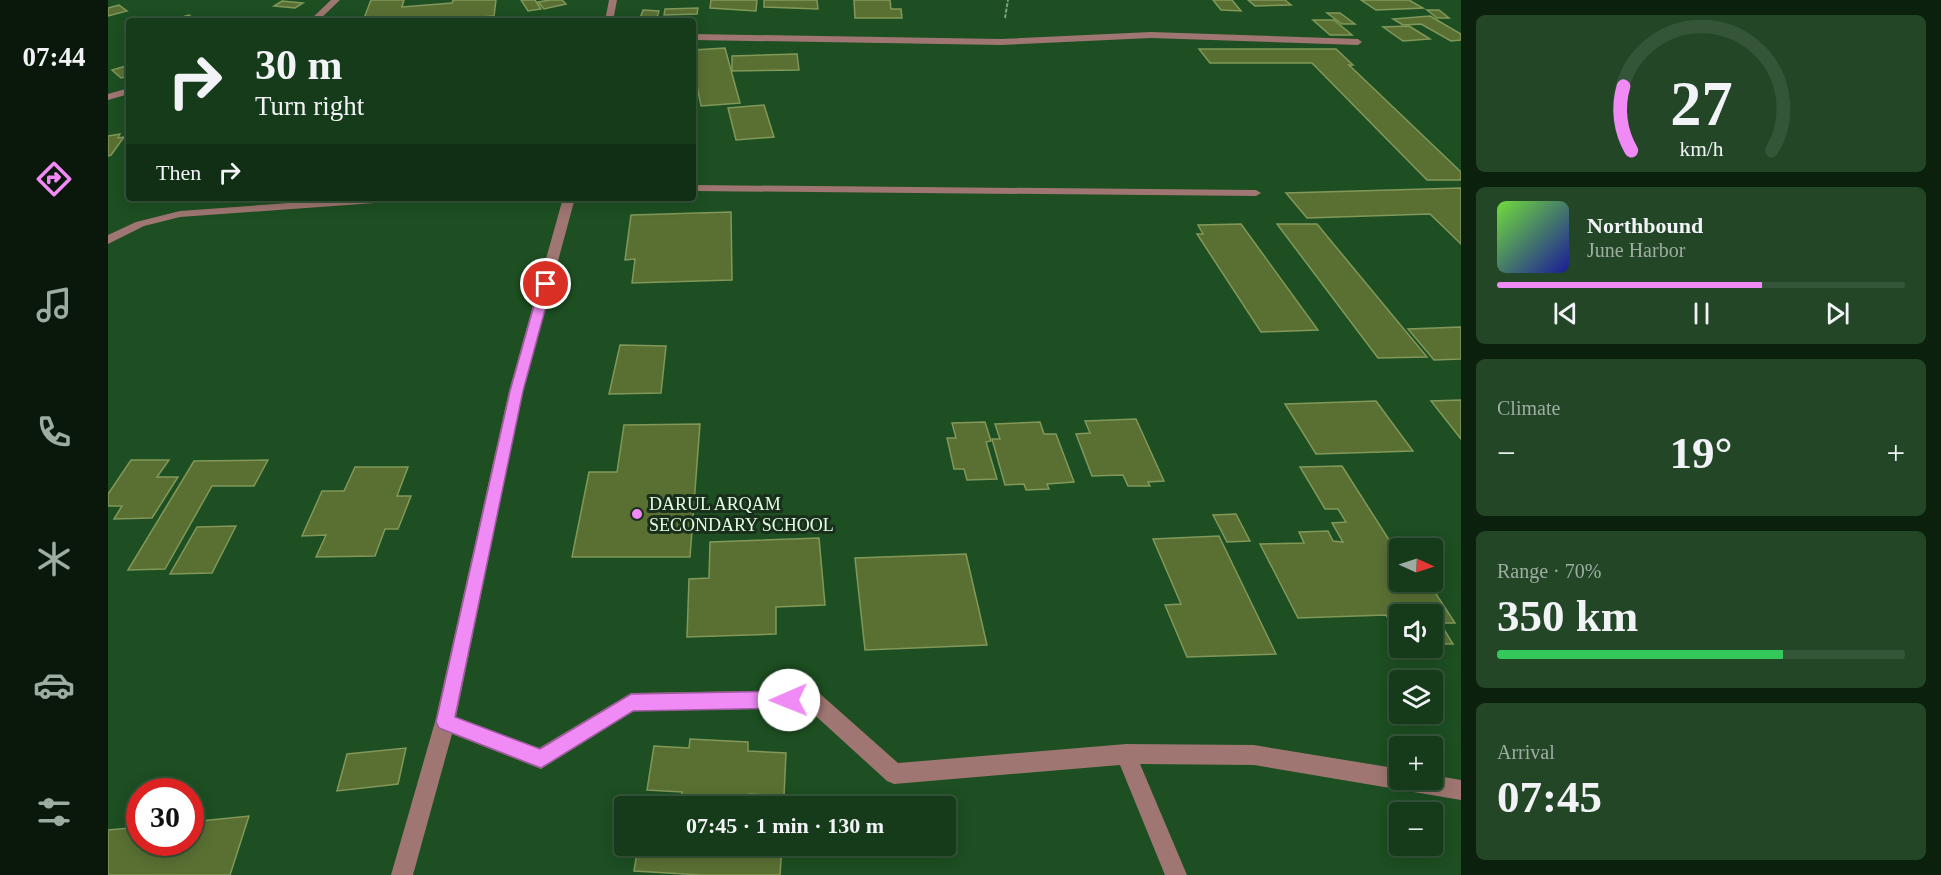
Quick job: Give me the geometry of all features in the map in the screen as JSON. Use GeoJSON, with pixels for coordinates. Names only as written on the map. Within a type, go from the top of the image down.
{"type":"FeatureCollection","features":[{"type":"Feature","properties":{"kind":"street"},"geometry":{"type":"LineString","coordinates":[[316,18],[336,0]]}},
{"type":"Feature","properties":{"kind":"street"},"geometry":{"type":"LineString","coordinates":[[610,18],[613,0]]}},
{"type":"Feature","properties":{"kind":"street"},"geometry":{"type":"LineString","coordinates":[[696,37],[1001,42],[1151,35],[1358,42]]}},
{"type":"Feature","properties":{"kind":"street"},"geometry":{"type":"LineString","coordinates":[[108,97],[126,92]]}},
{"type":"Feature","properties":{"kind":"street"},"geometry":{"type":"LineString","coordinates":[[696,188],[1256,193]]}},
{"type":"Feature","properties":{"kind":"street"},"geometry":{"type":"LineString","coordinates":[[108,240],[140,224],[180,214],[361,201]]}},
{"type":"Feature","properties":{"kind":"street"},"geometry":{"type":"LineString","coordinates":[[402,875],[445,722],[516,391],[568,201]]}},
{"type":"Feature","properties":{"kind":"street"},"geometry":{"type":"LineString","coordinates":[[445,722],[541,759],[631,702],[811,699],[894,774],[1126,754],[1254,755],[1389,777]]}},
{"type":"Feature","properties":{"kind":"street"},"geometry":{"type":"LineString","coordinates":[[1126,754],[1176,875]]}},
{"type":"Feature","properties":{"kind":"street"},"geometry":{"type":"LineString","coordinates":[[1443,787],[1461,790]]}},
{"type":"Feature","properties":{"kind":"building"},"geometry":{"type":"Polygon","coordinates":[[[371,0],[404,0],[402,7],[452,3],[453,0],[496,0],[494,16],[364,18],[371,0]]]}},
{"type":"Feature","properties":{"kind":"building"},"geometry":{"type":"Polygon","coordinates":[[[521,0],[535,0],[541,9],[528,11],[521,0]]]}},
{"type":"Feature","properties":{"kind":"building"},"geometry":{"type":"Polygon","coordinates":[[[562,0],[566,4],[544,9],[538,2],[562,0]]]}},
{"type":"Feature","properties":{"kind":"building"},"geometry":{"type":"Polygon","coordinates":[[[711,0],[757,0],[756,11],[710,8],[711,0]]]}},
{"type":"Feature","properties":{"kind":"building"},"geometry":{"type":"Polygon","coordinates":[[[764,0],[817,0],[818,9],[764,7],[764,0]]]}},
{"type":"Feature","properties":{"kind":"building"},"geometry":{"type":"Polygon","coordinates":[[[854,0],[890,0],[891,9],[901,9],[902,18],[855,18],[854,0]]]}},
{"type":"Feature","properties":{"kind":"building"},"geometry":{"type":"Polygon","coordinates":[[[1213,0],[1232,0],[1241,11],[1221,10],[1213,0]]]}},
{"type":"Feature","properties":{"kind":"building"},"geometry":{"type":"Polygon","coordinates":[[[1248,0],[1285,0],[1291,5],[1255,6],[1248,0]]]}},
{"type":"Feature","properties":{"kind":"building"},"geometry":{"type":"Polygon","coordinates":[[[1361,0],[1409,0],[1423,8],[1376,10],[1361,0]]]}},
{"type":"Feature","properties":{"kind":"building"},"geometry":{"type":"Polygon","coordinates":[[[282,1],[303,3],[295,8],[274,6],[282,1]]]}},
{"type":"Feature","properties":{"kind":"building"},"geometry":{"type":"Polygon","coordinates":[[[119,5],[127,11],[108,16],[108,8],[119,5]]]}},
{"type":"Feature","properties":{"kind":"building"},"geometry":{"type":"Polygon","coordinates":[[[698,8],[697,14],[664,15],[665,9],[698,8]]]}},
{"type":"Feature","properties":{"kind":"building"},"geometry":{"type":"Polygon","coordinates":[[[643,10],[659,11],[657,18],[640,18],[643,10]]]}},
{"type":"Feature","properties":{"kind":"building"},"geometry":{"type":"Polygon","coordinates":[[[1427,10],[1439,10],[1449,18],[1437,18],[1427,10]]]}},
{"type":"Feature","properties":{"kind":"building"},"geometry":{"type":"Polygon","coordinates":[[[1327,13],[1340,13],[1355,24],[1342,24],[1327,13]]]}},
{"type":"Feature","properties":{"kind":"building"},"geometry":{"type":"Polygon","coordinates":[[[1430,16],[1461,34],[1461,40],[1451,41],[1421,24],[1403,25],[1393,19],[1430,16]]]}},
{"type":"Feature","properties":{"kind":"building"},"geometry":{"type":"Polygon","coordinates":[[[1313,20],[1334,20],[1352,35],[1330,35],[1313,20]]]}},
{"type":"Feature","properties":{"kind":"building"},"geometry":{"type":"Polygon","coordinates":[[[1409,26],[1430,39],[1403,41],[1383,27],[1409,26]]]}},
{"type":"Feature","properties":{"kind":"building"},"geometry":{"type":"Polygon","coordinates":[[[725,48],[740,103],[701,106],[696,81],[696,50],[725,48]]]}},
{"type":"Feature","properties":{"kind":"building"},"geometry":{"type":"Polygon","coordinates":[[[1199,49],[1336,49],[1353,65],[1349,65],[1461,172],[1461,180],[1427,180],[1312,63],[1210,63],[1199,49]]]}},
{"type":"Feature","properties":{"kind":"building"},"geometry":{"type":"Polygon","coordinates":[[[797,54],[799,70],[732,71],[732,56],[797,54]]]}},
{"type":"Feature","properties":{"kind":"building"},"geometry":{"type":"Polygon","coordinates":[[[126,66],[126,77],[121,78],[112,70],[126,66]]]}},
{"type":"Feature","properties":{"kind":"building"},"geometry":{"type":"Polygon","coordinates":[[[764,105],[774,137],[736,140],[728,108],[764,105]]]}},
{"type":"Feature","properties":{"kind":"building"},"geometry":{"type":"Polygon","coordinates":[[[120,134],[118,138],[124,137],[108,156],[108,136],[120,134]]]}},
{"type":"Feature","properties":{"kind":"building"},"geometry":{"type":"Polygon","coordinates":[[[1461,188],[1461,244],[1430,214],[1307,218],[1286,193],[1461,188]]]}},
{"type":"Feature","properties":{"kind":"building"},"geometry":{"type":"Polygon","coordinates":[[[731,212],[732,280],[632,283],[635,259],[625,260],[631,215],[731,212]]]}},
{"type":"Feature","properties":{"kind":"building"},"geometry":{"type":"Polygon","coordinates":[[[1241,224],[1318,330],[1261,332],[1197,234],[1203,234],[1198,225],[1241,224]]]}},
{"type":"Feature","properties":{"kind":"building"},"geometry":{"type":"Polygon","coordinates":[[[1277,224],[1317,224],[1427,357],[1378,358],[1277,224]]]}},
{"type":"Feature","properties":{"kind":"building"},"geometry":{"type":"Polygon","coordinates":[[[1461,327],[1461,359],[1434,360],[1408,329],[1461,327]]]}},
{"type":"Feature","properties":{"kind":"building"},"geometry":{"type":"Polygon","coordinates":[[[620,345],[666,346],[661,393],[609,394],[620,345]]]}},
{"type":"Feature","properties":{"kind":"building"},"geometry":{"type":"Polygon","coordinates":[[[1461,400],[1461,439],[1431,401],[1461,400]]]}},
{"type":"Feature","properties":{"kind":"building"},"geometry":{"type":"Polygon","coordinates":[[[1376,401],[1413,451],[1316,454],[1285,404],[1376,401]]]}},
{"type":"Feature","properties":{"kind":"building"},"geometry":{"type":"Polygon","coordinates":[[[1136,419],[1164,481],[1148,482],[1150,486],[1128,486],[1123,475],[1092,476],[1076,434],[1090,433],[1085,421],[1136,419]]]}},
{"type":"Feature","properties":{"kind":"building"},"geometry":{"type":"Polygon","coordinates":[[[985,422],[991,441],[986,442],[997,479],[967,480],[964,469],[954,469],[947,438],[956,438],[952,423],[985,422]]]}},
{"type":"Feature","properties":{"kind":"building"},"geometry":{"type":"Polygon","coordinates":[[[1040,422],[1044,434],[1056,434],[1074,482],[1047,484],[1049,489],[1026,490],[1024,484],[1005,485],[992,439],[1000,439],[995,424],[1040,422]]]}},
{"type":"Feature","properties":{"kind":"building","name":"DARUL ARQAM SECONDARY SCHOOL"},"geometry":{"type":"Polygon","coordinates":[[[700,424],[690,557],[572,557],[589,472],[617,472],[624,425],[700,424]]]}},
{"type":"Feature","properties":{"kind":"building"},"geometry":{"type":"Polygon","coordinates":[[[131,460],[169,460],[157,477],[178,477],[152,518],[114,519],[122,506],[108,506],[108,494],[131,460]]]}},
{"type":"Feature","properties":{"kind":"building"},"geometry":{"type":"Polygon","coordinates":[[[268,460],[254,486],[212,486],[165,569],[128,570],[194,461],[268,460]]]}},
{"type":"Feature","properties":{"kind":"building"},"geometry":{"type":"Polygon","coordinates":[[[1342,466],[1389,540],[1389,592],[1435,592],[1443,604],[1389,604],[1389,620],[1386,615],[1298,618],[1260,544],[1304,543],[1299,532],[1328,531],[1333,541],[1343,542],[1332,523],[1346,522],[1338,509],[1325,509],[1300,467],[1342,466]]]}},
{"type":"Feature","properties":{"kind":"building"},"geometry":{"type":"Polygon","coordinates":[[[355,467],[408,467],[397,496],[411,496],[398,529],[385,529],[375,556],[316,557],[326,535],[302,536],[322,491],[344,491],[355,467]]]}},
{"type":"Feature","properties":{"kind":"building"},"geometry":{"type":"Polygon","coordinates":[[[1236,514],[1250,541],[1227,542],[1213,515],[1236,514]]]}},
{"type":"Feature","properties":{"kind":"building"},"geometry":{"type":"Polygon","coordinates":[[[236,526],[212,573],[170,574],[197,527],[236,526]]]}},
{"type":"Feature","properties":{"kind":"building"},"geometry":{"type":"Polygon","coordinates":[[[1219,536],[1276,654],[1187,657],[1165,605],[1181,604],[1153,539],[1219,536]]]}},
{"type":"Feature","properties":{"kind":"building","name":"DARUL ARQAM SECONDARY SCHOOL"},"geometry":{"type":"Polygon","coordinates":[[[819,538],[825,605],[776,607],[776,634],[687,637],[689,579],[709,578],[710,542],[819,538]]]}},
{"type":"Feature","properties":{"kind":"building"},"geometry":{"type":"Polygon","coordinates":[[[966,554],[987,645],[865,650],[855,558],[966,554]]]}},
{"type":"Feature","properties":{"kind":"building"},"geometry":{"type":"Polygon","coordinates":[[[1443,605],[1455,623],[1443,623],[1443,605]]]}},
{"type":"Feature","properties":{"kind":"building"},"geometry":{"type":"Polygon","coordinates":[[[1443,628],[1453,644],[1443,644],[1443,628]]]}},
{"type":"Feature","properties":{"kind":"building"},"geometry":{"type":"Polygon","coordinates":[[[690,739],[748,742],[748,751],[786,753],[784,796],[749,794],[749,796],[681,796],[682,792],[647,790],[654,746],[689,748],[690,739]]]}},
{"type":"Feature","properties":{"kind":"building"},"geometry":{"type":"Polygon","coordinates":[[[406,748],[398,784],[337,791],[347,754],[406,748]]]}},
{"type":"Feature","properties":{"kind":"building"},"geometry":{"type":"Polygon","coordinates":[[[249,816],[230,875],[108,875],[108,830],[126,828],[126,856],[204,856],[204,821],[249,816]]]}},
{"type":"Feature","properties":{"kind":"building"},"geometry":{"type":"Polygon","coordinates":[[[636,856],[781,856],[780,875],[702,875],[634,871],[636,856]]]}},
{"type":"Feature","properties":{"kind":"place","name":"DARUL ARQAM SECONDARY SCHOOL"},"geometry":{"type":"Point","coordinates":[637,514]}},
{"type":"Feature","properties":{"kind":"route"},"geometry":{"type":"LineString","coordinates":[[546,284],[516,391],[445,722],[541,759],[631,702],[789,700]]}}]}
